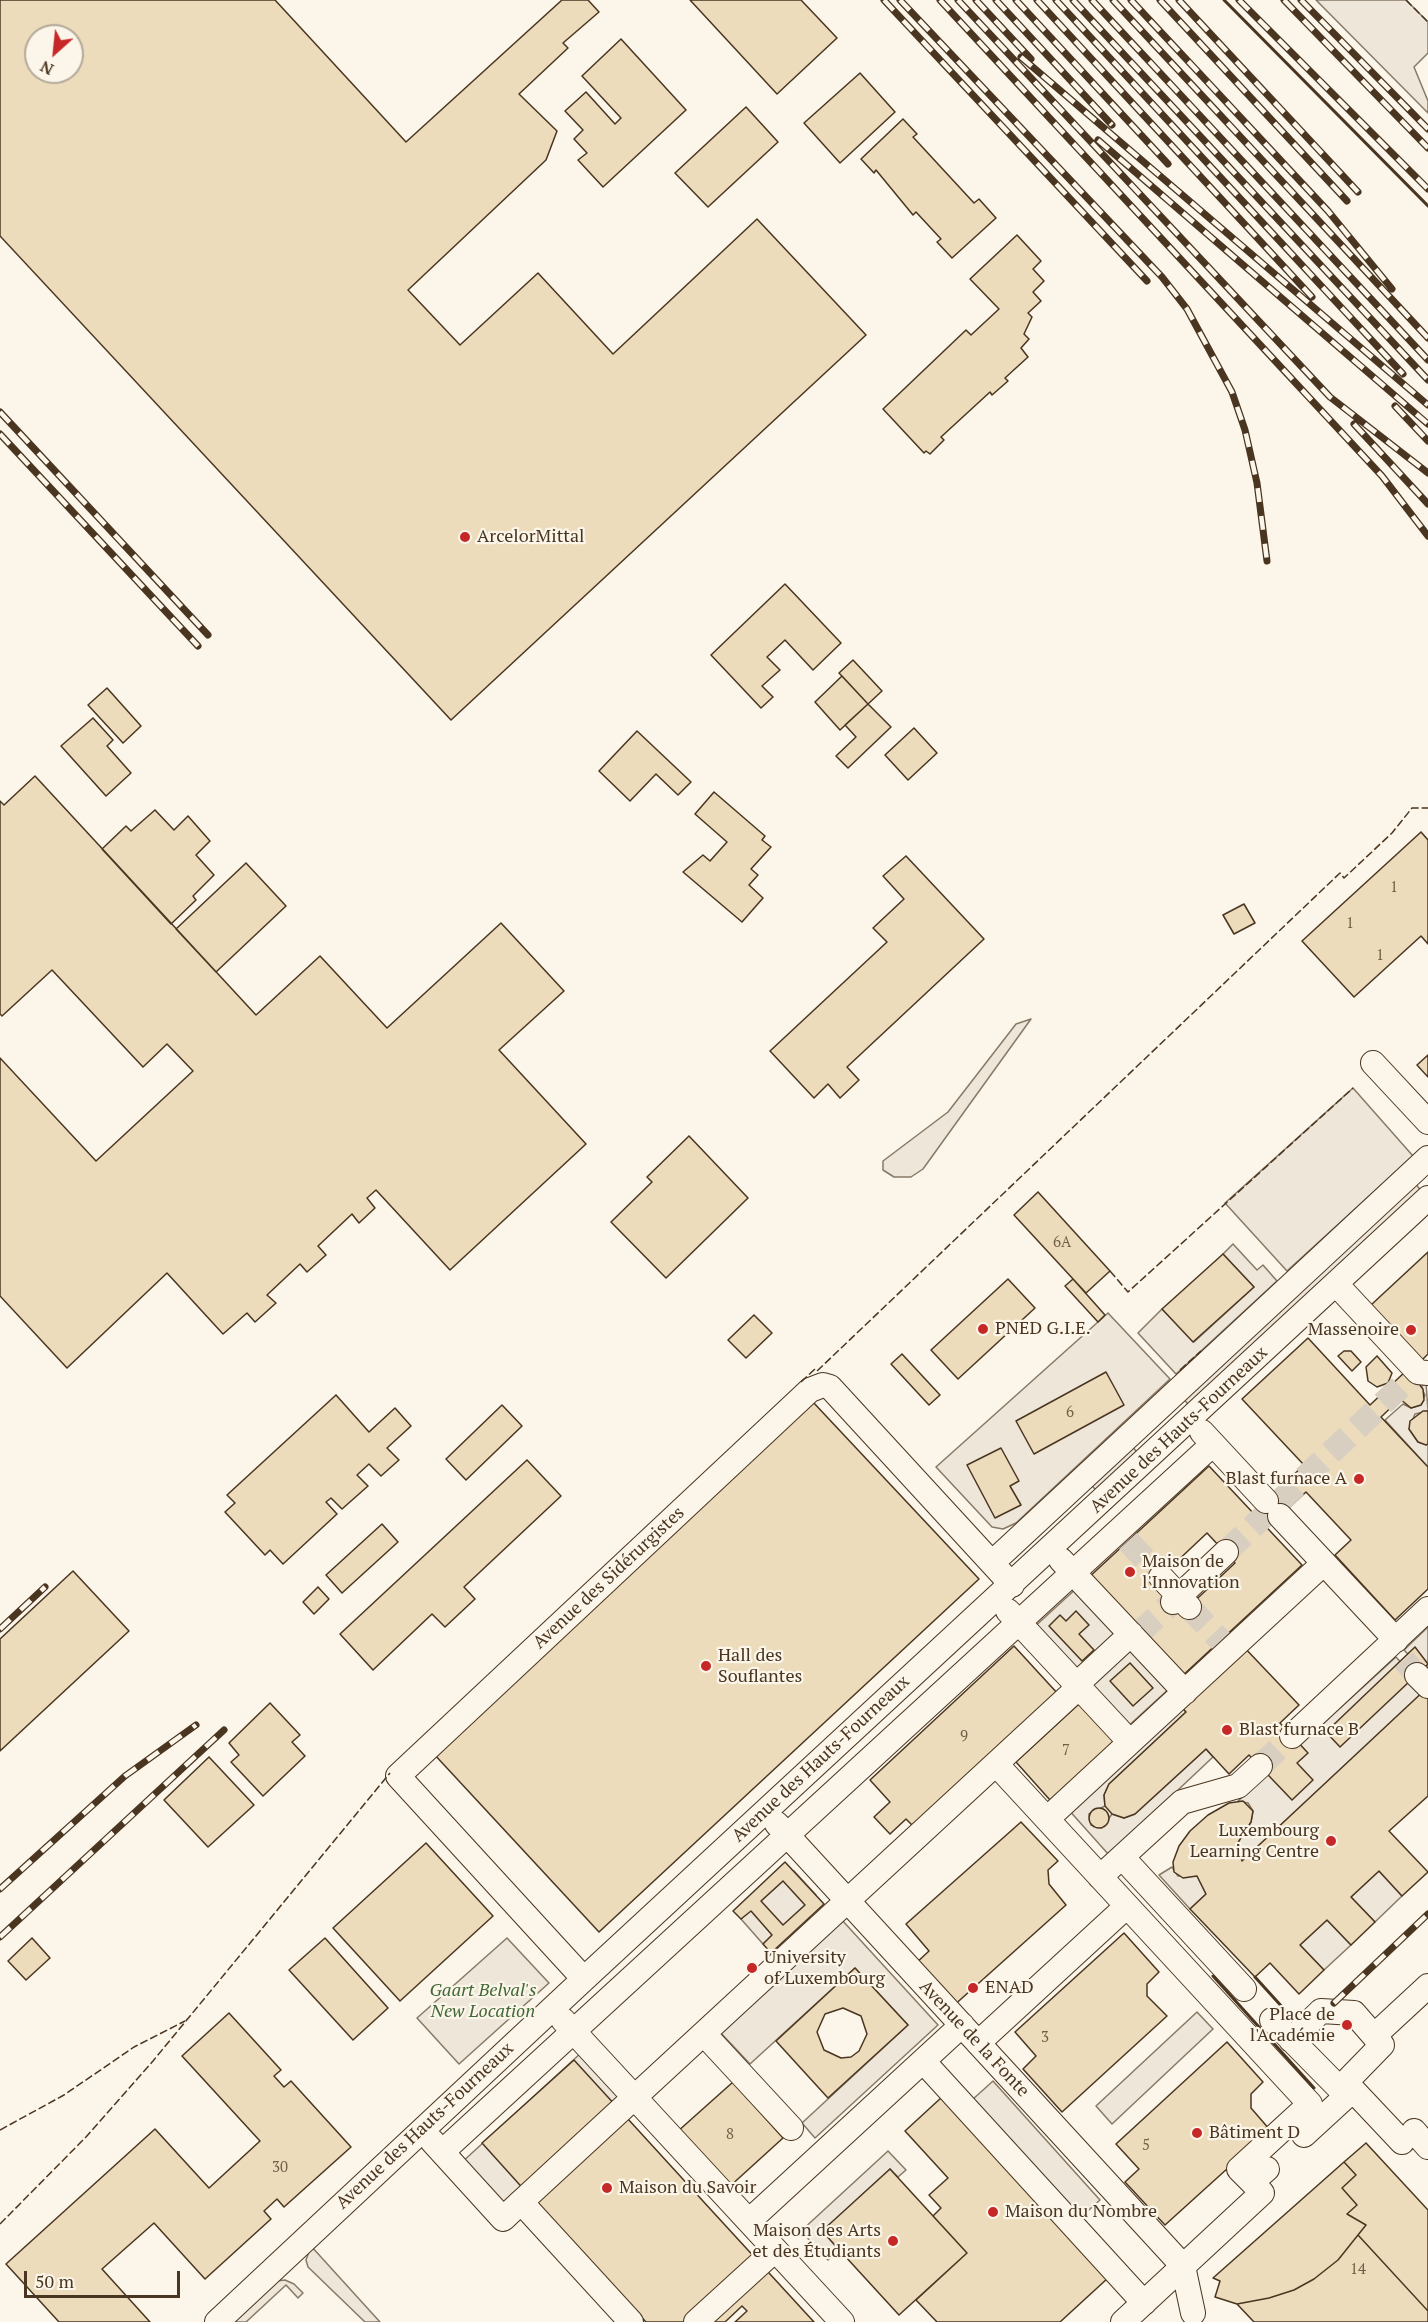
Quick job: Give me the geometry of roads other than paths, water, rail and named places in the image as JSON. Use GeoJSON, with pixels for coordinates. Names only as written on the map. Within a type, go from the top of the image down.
{"type":"FeatureCollection","features":[{"type":"Feature","properties":{"kind":"street"},"geometry":{"type":"LineString","coordinates":[[1373,1062],[1428,1122]]}},
{"type":"Feature","properties":{"kind":"street","name":"Avenue des Hauts-Fourneaux"},"geometry":{"type":"LineString","coordinates":[[992,1563],[1428,1158]]}},
{"type":"Feature","properties":{"kind":"street","name":"Avenue des Hauts-Fourneaux"},"geometry":{"type":"LineString","coordinates":[[217,2322],[552,2008],[1428,1198]]}},
{"type":"Feature","properties":{"kind":"street"},"geometry":{"type":"LineString","coordinates":[[1336,1284],[1419,1374]]}},
{"type":"Feature","properties":{"kind":"street","name":"Avenue des Sidérurgistes"},"geometry":{"type":"LineString","coordinates":[[584,1979],[398,1776],[810,1390],[823,1386],[830,1387],[992,1563],[1018,1622],[1130,1742]]}},
{"type":"Feature","properties":{"kind":"street"},"geometry":{"type":"LineString","coordinates":[[1190,1419],[1324,1563],[1407,1661]]}},
{"type":"Feature","properties":{"kind":"street","name":"Avenue des Hauts-Fourneaux"},"geometry":{"type":"LineString","coordinates":[[442,2152],[572,2030],[1073,1572],[1123,1536],[1213,1444]]}},
{"type":"Feature","properties":{"kind":"street"},"geometry":{"type":"LineString","coordinates":[[1051,1548],[1185,1692]]}},
{"type":"Feature","properties":{"kind":"street"},"geometry":{"type":"LineString","coordinates":[[1161,1577],[1180,1601],[1226,1552]]}},
{"type":"Feature","properties":{"kind":"street"},"geometry":{"type":"LineString","coordinates":[[1047,1819],[1185,1692],[1225,1645],[1324,1563]]}},
{"type":"Feature","properties":{"kind":"street"},"geometry":{"type":"LineString","coordinates":[[1292,1736],[1407,1661],[1428,1609]]}},
{"type":"Feature","properties":{"kind":"street"},"geometry":{"type":"LineString","coordinates":[[422,2131],[503,2219],[997,1765],[1134,1635]]}},
{"type":"Feature","properties":{"kind":"street"},"geometry":{"type":"LineString","coordinates":[[997,1765],[1308,2103]]}},
{"type":"Feature","properties":{"kind":"street"},"geometry":{"type":"LineString","coordinates":[[1100,1877],[1182,1802],[1238,1786],[1260,1766]]}},
{"type":"Feature","properties":{"kind":"street","name":"Avenue de la Fonte"},"geometry":{"type":"LineString","coordinates":[[765,1811],[970,2034],[1188,2261]]}},
{"type":"Feature","properties":{"kind":"street"},"geometry":{"type":"LineString","coordinates":[[1122,1857],[1244,1989]]}},
{"type":"Feature","properties":{"kind":"street"},"geometry":{"type":"LineString","coordinates":[[749,2221],[923,2061],[970,2034],[1127,1906]]}},
{"type":"Feature","properties":{"kind":"street"},"geometry":{"type":"LineString","coordinates":[[1374,2036],[1428,1986]]}},
{"type":"Feature","properties":{"kind":"street"},"geometry":{"type":"LineString","coordinates":[[552,2008],[842,2322]]}},
{"type":"Feature","properties":{"kind":"street"},"geometry":{"type":"LineString","coordinates":[[1291,2040],[1321,2010],[1354,2013],[1382,2045],[1344,2084],[1304,2135]]}},
{"type":"Feature","properties":{"kind":"street"},"geometry":{"type":"LineString","coordinates":[[1272,2020],[1291,2040],[1415,2140]]}},
{"type":"Feature","properties":{"kind":"street"},"geometry":{"type":"LineString","coordinates":[[704,2034],[818,2157]]}},
{"type":"Feature","properties":{"kind":"street"},"geometry":{"type":"LineString","coordinates":[[923,2061],[1077,2236],[1144,2302]]}},
{"type":"Feature","properties":{"kind":"street"},"geometry":{"type":"LineString","coordinates":[[1123,2322],[1262,2193],[1259,2176],[1239,2169],[1308,2103],[1344,2084]]}},
{"type":"Feature","properties":{"kind":"street"},"geometry":{"type":"LineString","coordinates":[[522,2202],[631,2322]]}},
{"type":"Feature","properties":{"kind":"street"},"geometry":{"type":"LineString","coordinates":[[696,2322],[775,2250]]}},
{"type":"Feature","properties":{"kind":"street"},"geometry":{"type":"LineString","coordinates":[[1188,2261],[1193,2313]]}},
{"type":"Feature","properties":{"kind":"tunnel"},"geometry":{"type":"LineString","coordinates":[[1226,1552],[1412,1376]]}},
{"type":"Feature","properties":{"kind":"tunnel"},"geometry":{"type":"LineString","coordinates":[[1128,1541],[1161,1577]]}},
{"type":"Feature","properties":{"kind":"tunnel"},"geometry":{"type":"LineString","coordinates":[[1138,1634],[1173,1602]]}},
{"type":"Feature","properties":{"kind":"tunnel"},"geometry":{"type":"LineString","coordinates":[[1189,1607],[1221,1641]]}},
{"type":"Feature","properties":{"kind":"tunnel"},"geometry":{"type":"LineString","coordinates":[[1404,1660],[1417,1675]]}},
{"type":"Feature","properties":{"kind":"tunnel"},"geometry":{"type":"LineString","coordinates":[[1260,1766],[1292,1736]]}},
{"type":"Feature","properties":{"kind":"railway"},"geometry":{"type":"LineString","coordinates":[[884,0],[1147,281]]}},
{"type":"Feature","properties":{"kind":"railway"},"geometry":{"type":"LineString","coordinates":[[900,0],[1162,277],[1187,309],[1232,392],[1245,430],[1257,483],[1267,561]]}},
{"type":"Feature","properties":{"kind":"railway"},"geometry":{"type":"LineString","coordinates":[[940,0],[1382,476],[1428,536]]}},
{"type":"Feature","properties":{"kind":"railway"},"geometry":{"type":"LineString","coordinates":[[958,0],[1330,397],[1428,473]]}},
{"type":"Feature","properties":{"kind":"railway"},"geometry":{"type":"LineString","coordinates":[[976,0],[1031,59]]}},
{"type":"Feature","properties":{"kind":"railway"},"geometry":{"type":"LineString","coordinates":[[996,0],[1112,125]]}},
{"type":"Feature","properties":{"kind":"railway"},"geometry":{"type":"LineString","coordinates":[[1016,0],[1168,164]]}},
{"type":"Feature","properties":{"kind":"railway"},"geometry":{"type":"LineString","coordinates":[[1037,0],[1312,297]]}},
{"type":"Feature","properties":{"kind":"railway"},"geometry":{"type":"LineString","coordinates":[[1056,0],[1403,374]]}},
{"type":"Feature","properties":{"kind":"railway"},"geometry":{"type":"LineString","coordinates":[[1073,0],[1428,380]]}},
{"type":"Feature","properties":{"kind":"railway"},"geometry":{"type":"LineString","coordinates":[[1092,0],[1428,360]]}},
{"type":"Feature","properties":{"kind":"railway"},"geometry":{"type":"LineString","coordinates":[[1113,0],[1428,338]]}},
{"type":"Feature","properties":{"kind":"railway"},"geometry":{"type":"LineString","coordinates":[[1131,0],[1328,211],[1392,289]]}},
{"type":"Feature","properties":{"kind":"railway"},"geometry":{"type":"LineString","coordinates":[[1160,0],[1347,201]]}},
{"type":"Feature","properties":{"kind":"railway"},"geometry":{"type":"LineString","coordinates":[[1179,0],[1358,192]]}},
{"type":"Feature","properties":{"kind":"railway"},"geometry":{"type":"LineString","coordinates":[[1239,0],[1428,189]]}},
{"type":"Feature","properties":{"kind":"railway"},"geometry":{"type":"LineString","coordinates":[[1284,0],[1428,148]]}},
{"type":"Feature","properties":{"kind":"railway"},"geometry":{"type":"LineString","coordinates":[[1301,0],[1428,129]]}},
{"type":"Feature","properties":{"kind":"railway"},"geometry":{"type":"LineString","coordinates":[[1021,57],[1428,405]]}},
{"type":"Feature","properties":{"kind":"railway"},"geometry":{"type":"LineString","coordinates":[[1098,140],[1428,424]]}},
{"type":"Feature","properties":{"kind":"railway"},"geometry":{"type":"LineString","coordinates":[[1395,406],[1428,441]]}},
{"type":"Feature","properties":{"kind":"railway"},"geometry":{"type":"LineString","coordinates":[[0,412],[208,635]]}},
{"type":"Feature","properties":{"kind":"railway"},"geometry":{"type":"LineString","coordinates":[[1354,424],[1428,504]]}},
{"type":"Feature","properties":{"kind":"railway"},"geometry":{"type":"LineString","coordinates":[[0,434],[198,646]]}},
{"type":"Feature","properties":{"kind":"railway"},"geometry":{"type":"LineString","coordinates":[[0,1629],[45,1587]]}},
{"type":"Feature","properties":{"kind":"railway"},"geometry":{"type":"LineString","coordinates":[[0,1889],[125,1776],[196,1725]]}},
{"type":"Feature","properties":{"kind":"railway"},"geometry":{"type":"LineString","coordinates":[[0,1937],[224,1730]]}},
{"type":"Feature","properties":{"kind":"railway"},"geometry":{"type":"LineString","coordinates":[[1334,2003],[1428,1914]]}},
{"type":"Feature","properties":{"kind":"place","name":"ArcelorMittal"},"geometry":{"type":"Point","coordinates":[465,537]}},
{"type":"Feature","properties":{"kind":"place","name":"PNED G.I.E."},"geometry":{"type":"Point","coordinates":[983,1329]}},
{"type":"Feature","properties":{"kind":"place","name":"Massenoire"},"geometry":{"type":"Point","coordinates":[1411,1330]}},
{"type":"Feature","properties":{"kind":"place","name":"Blast furnace A"},"geometry":{"type":"Point","coordinates":[1359,1479]}},
{"type":"Feature","properties":{"kind":"place","name":"Maison de l'Innovation"},"geometry":{"type":"Point","coordinates":[1130,1572]}},
{"type":"Feature","properties":{"kind":"place","name":"Hall des Souflantes"},"geometry":{"type":"Point","coordinates":[706,1666]}},
{"type":"Feature","properties":{"kind":"place","name":"Blast furnace B"},"geometry":{"type":"Point","coordinates":[1227,1730]}},
{"type":"Feature","properties":{"kind":"place","name":"Luxembourg Learning Centre"},"geometry":{"type":"Point","coordinates":[1331,1841]}},
{"type":"Feature","properties":{"kind":"place","name":"University of Luxembourg"},"geometry":{"type":"Point","coordinates":[752,1968]}},
{"type":"Feature","properties":{"kind":"place","name":"ENAD"},"geometry":{"type":"Point","coordinates":[973,1988]}},
{"type":"Feature","properties":{"kind":"place","name":"Place de l'Académie"},"geometry":{"type":"Point","coordinates":[1347,2025]}},
{"type":"Feature","properties":{"kind":"place","name":"Bâtiment D"},"geometry":{"type":"Point","coordinates":[1197,2133]}},
{"type":"Feature","properties":{"kind":"place","name":"Maison du Savoir"},"geometry":{"type":"Point","coordinates":[607,2188]}},
{"type":"Feature","properties":{"kind":"place","name":"Maison du Nombre"},"geometry":{"type":"Point","coordinates":[993,2212]}},
{"type":"Feature","properties":{"kind":"place","name":"Maison des Arts et des Étudiants"},"geometry":{"type":"Point","coordinates":[893,2241]}},
{"type":"Feature","properties":{"kind":"park label","name":"Gaart Belval's New Location"},"geometry":{"type":"Point","coordinates":[483,2001]}}]}
